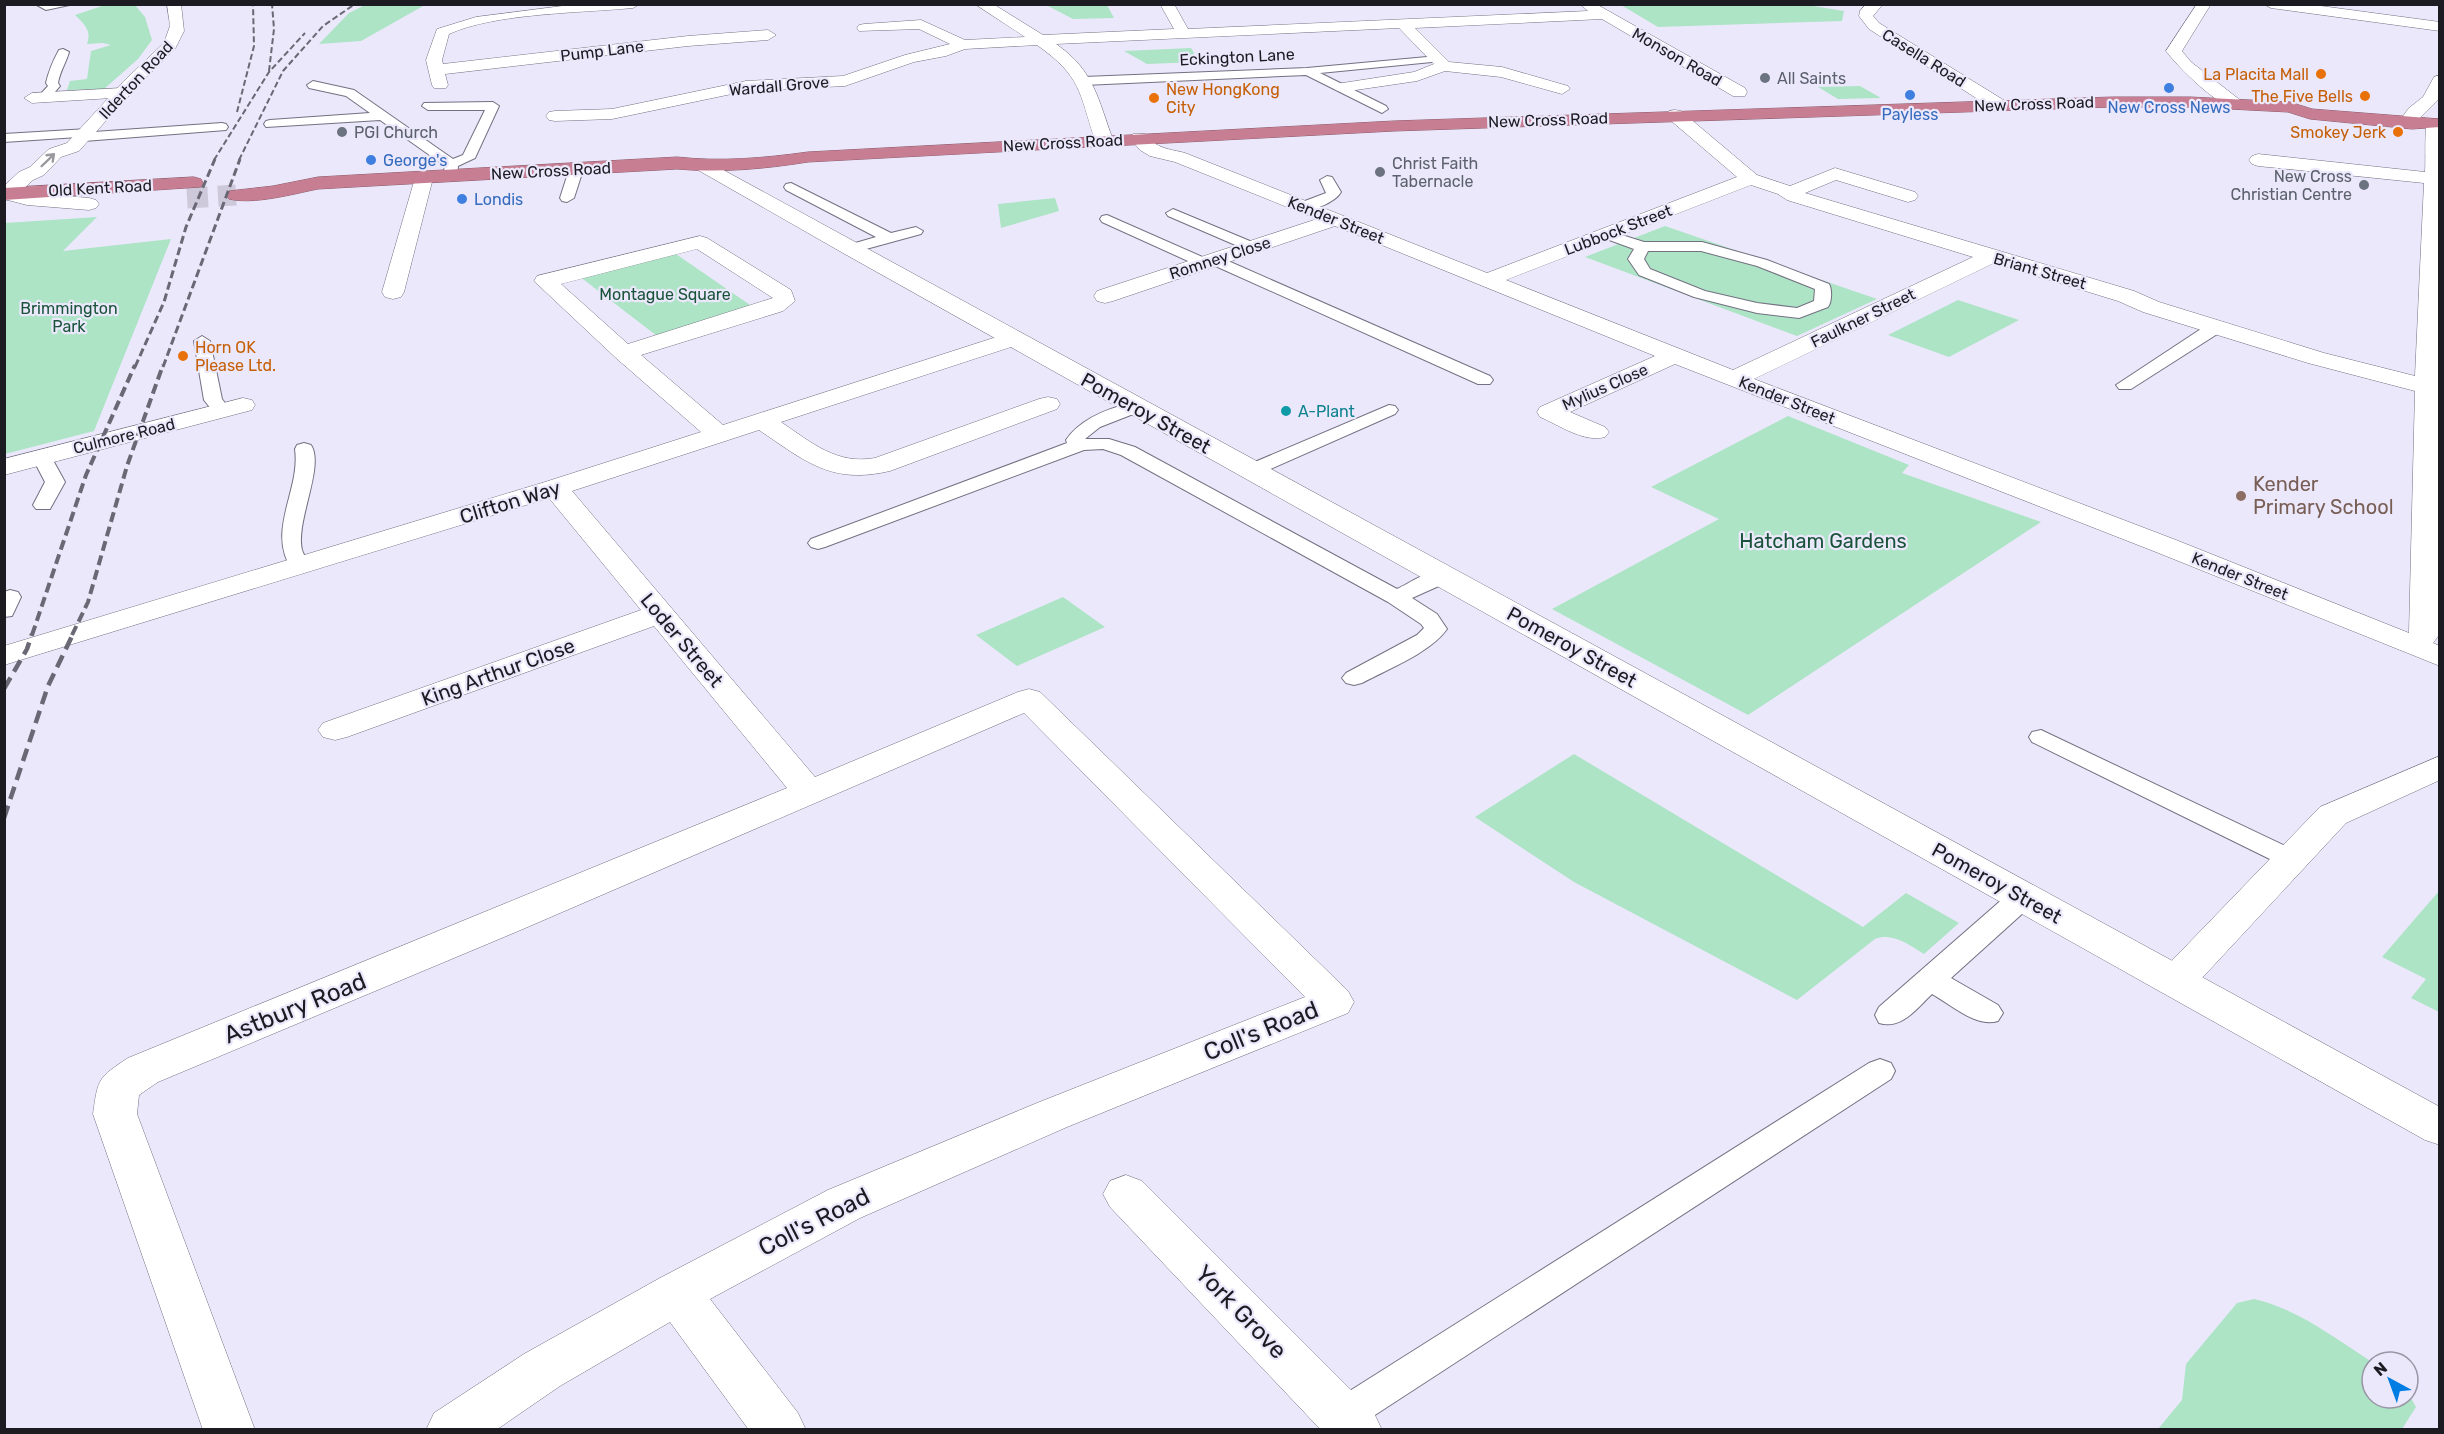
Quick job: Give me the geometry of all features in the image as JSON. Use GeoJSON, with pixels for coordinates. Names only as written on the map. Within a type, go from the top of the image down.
{"type":"FeatureCollection","features":[{"type":"Feature","properties":{"kind":"highway","name":"New Cross Road"},"geometry":{"type":"LineString","coordinates":[[424,178],[451,170],[576,170],[782,162],[808,157],[1139,138],[1675,115],[1999,105],[2113,102],[2290,107],[2307,104],[2412,116],[2437,123]]}},
{"type":"Feature","properties":{"kind":"highway","name":"New Cross Road"},"geometry":{"type":"LineString","coordinates":[[2290,107],[2310,114],[2412,124],[2437,123]]}},
{"type":"Feature","properties":{"kind":"highway","name":"New Cross Road"},"geometry":{"type":"LineString","coordinates":[[691,164],[710,156],[789,152],[808,157]]}},
{"type":"Feature","properties":{"kind":"highway"},"geometry":{"type":"LineString","coordinates":[[239,188],[273,192],[318,183],[424,178]]}},
{"type":"Feature","properties":{"kind":"highway","name":"Old Kent Road"},"geometry":{"type":"LineString","coordinates":[[48,191],[190,191],[89,204],[5,198],[48,191]]}},
{"type":"Feature","properties":{"kind":"street","name":"Ilderton Road"},"geometry":{"type":"LineString","coordinates":[[5,198],[26,176],[37,171],[55,153],[81,139],[176,38],[178,21],[174,4]]}},
{"type":"Feature","properties":{"kind":"street"},"geometry":{"type":"LineString","coordinates":[[571,8],[633,4]]}},
{"type":"Feature","properties":{"kind":"street"},"geometry":{"type":"LineString","coordinates":[[982,4],[1040,40],[1071,65],[1084,81],[1104,140]]}},
{"type":"Feature","properties":{"kind":"street"},"geometry":{"type":"LineString","coordinates":[[1167,4],[1183,33]]}},
{"type":"Feature","properties":{"kind":"street","name":"Monson Road"},"geometry":{"type":"LineString","coordinates":[[1585,4],[1743,95],[1767,112]]}},
{"type":"Feature","properties":{"kind":"street","name":"Casella Road"},"geometry":{"type":"LineString","coordinates":[[1876,4],[1867,11],[1866,16],[1874,26],[1999,105]]}},
{"type":"Feature","properties":{"kind":"street"},"geometry":{"type":"LineString","coordinates":[[2204,4],[2174,51],[2185,64],[2234,104]]}},
{"type":"Feature","properties":{"kind":"street"},"geometry":{"type":"LineString","coordinates":[[2271,4],[2439,27]]}},
{"type":"Feature","properties":{"kind":"street","name":"Pump Lane"},"geometry":{"type":"LineString","coordinates":[[571,8],[479,20],[454,26],[442,33],[434,60],[438,77],[688,41],[768,35]]}},
{"type":"Feature","properties":{"kind":"street","name":"Wardall Grove"},"geometry":{"type":"LineString","coordinates":[[555,116],[612,114],[746,86],[845,81],[911,58],[941,53],[963,45],[1183,33],[1609,18]]}},
{"type":"Feature","properties":{"kind":"street"},"geometry":{"type":"LineString","coordinates":[[864,28],[921,24],[963,45]]}},
{"type":"Feature","properties":{"kind":"street"},"geometry":{"type":"LineString","coordinates":[[1404,25],[1441,62],[1502,72],[1562,89]]}},
{"type":"Feature","properties":{"kind":"street"},"geometry":{"type":"LineString","coordinates":[[1342,87],[1417,76],[1441,62]]}},
{"type":"Feature","properties":{"kind":"street"},"geometry":{"type":"LineString","coordinates":[[2412,116],[2417,109],[2426,105],[2439,80]]}},
{"type":"Feature","properties":{"kind":"street"},"geometry":{"type":"LineString","coordinates":[[29,99],[122,93]]}},
{"type":"Feature","properties":{"kind":"street","name":"Briant Street"},"geometry":{"type":"LineString","coordinates":[[1675,115],[1695,135],[1750,179],[1991,256],[2126,296],[2151,307],[2316,358],[2427,387]]}},
{"type":"Feature","properties":{"kind":"street"},"geometry":{"type":"LineString","coordinates":[[2427,651],[2424,635],[2424,588],[2427,387],[2437,179],[2437,123]]}},
{"type":"Feature","properties":{"kind":"street","name":"Kender Street"},"geometry":{"type":"LineString","coordinates":[[1139,138],[1144,147],[1179,157],[1674,356],[2427,651]]}},
{"type":"Feature","properties":{"kind":"street"},"geometry":{"type":"LineString","coordinates":[[48,191],[88,150],[81,139]]}},
{"type":"Feature","properties":{"kind":"street"},"geometry":{"type":"LineString","coordinates":[[2258,160],[2437,179]]}},
{"type":"Feature","properties":{"kind":"street","name":"Pomeroy Street"},"geometry":{"type":"LineString","coordinates":[[691,164],[850,249],[2439,1128]]}},
{"type":"Feature","properties":{"kind":"street"},"geometry":{"type":"LineString","coordinates":[[1790,193],[1835,174],[1908,196]]}},
{"type":"Feature","properties":{"kind":"street"},"geometry":{"type":"LineString","coordinates":[[393,292],[424,178]]}},
{"type":"Feature","properties":{"kind":"street","name":"Lubbock Street"},"geometry":{"type":"LineString","coordinates":[[1487,280],[1750,179]]}},
{"type":"Feature","properties":{"kind":"street","name":"Romney Close"},"geometry":{"type":"LineString","coordinates":[[1105,296],[1334,220]]}},
{"type":"Feature","properties":{"kind":"street"},"geometry":{"type":"LineString","coordinates":[[624,353],[776,306],[784,301],[783,295],[700,242],[545,281],[624,353],[720,435]]}},
{"type":"Feature","properties":{"kind":"street","name":"Faulkner Street"},"geometry":{"type":"LineString","coordinates":[[1734,379],[1991,256]]}},
{"type":"Feature","properties":{"kind":"street","name":"Clifton Way"},"geometry":{"type":"LineString","coordinates":[[4,656],[555,488],[1012,339]]}},
{"type":"Feature","properties":{"kind":"street","name":"Mylius Close"},"geometry":{"type":"LineString","coordinates":[[1596,432],[1549,412],[1674,356]]}},
{"type":"Feature","properties":{"kind":"street"},"geometry":{"type":"LineString","coordinates":[[762,421],[832,464],[848,468],[863,468],[881,465],[1048,404]]}},
{"type":"Feature","properties":{"kind":"street","name":"Culmore Road"},"geometry":{"type":"LineString","coordinates":[[4,467],[232,408]]}},
{"type":"Feature","properties":{"kind":"street","name":"Loder Street"},"geometry":{"type":"LineString","coordinates":[[555,488],[808,791]]}},
{"type":"Feature","properties":{"kind":"street","name":"King Arthur Close"},"geometry":{"type":"LineString","coordinates":[[335,730],[660,614]]}},
{"type":"Feature","properties":{"kind":"street","name":"Coll's Road"},"geometry":{"type":"LineString","coordinates":[[677,1293],[844,1204],[1052,1115],[1334,1002],[1029,699],[808,791]]}},
{"type":"Feature","properties":{"kind":"street"},"geometry":{"type":"LineString","coordinates":[[2175,982],[2333,815],[2439,767]]}},
{"type":"Feature","properties":{"kind":"street","name":"Astbury Road"},"geometry":{"type":"LineString","coordinates":[[230,1430],[115,1114],[118,1087],[143,1070],[502,922],[808,791]]}},
{"type":"Feature","properties":{"kind":"street","name":"York Grove"},"geometry":{"type":"LineString","coordinates":[[1126,1194],[1349,1423]]}},
{"type":"Feature","properties":{"kind":"street"},"geometry":{"type":"LineString","coordinates":[[452,1430],[542,1371],[677,1293],[780,1430]]}},
{"type":"Feature","properties":{"kind":"lane"},"geometry":{"type":"LineString","coordinates":[[40,4],[46,7],[69,4]]}},
{"type":"Feature","properties":{"kind":"lane"},"geometry":{"type":"LineString","coordinates":[[29,99],[54,86],[52,82],[56,64],[61,60],[63,52]]}},
{"type":"Feature","properties":{"kind":"lane"},"geometry":{"type":"LineString","coordinates":[[1308,71],[1441,62]]}},
{"type":"Feature","properties":{"kind":"lane","name":"Eckington Lane"},"geometry":{"type":"LineString","coordinates":[[1084,81],[1308,71],[1382,110]]}},
{"type":"Feature","properties":{"kind":"lane"},"geometry":{"type":"LineString","coordinates":[[313,85],[350,93],[444,160],[451,170],[468,158],[493,106],[428,106]]}},
{"type":"Feature","properties":{"kind":"lane"},"geometry":{"type":"LineString","coordinates":[[270,124],[381,116]]}},
{"type":"Feature","properties":{"kind":"lane"},"geometry":{"type":"LineString","coordinates":[[4,138],[81,139],[222,127]]}},
{"type":"Feature","properties":{"kind":"lane"},"geometry":{"type":"LineString","coordinates":[[567,198],[576,170]]}},
{"type":"Feature","properties":{"kind":"lane"},"geometry":{"type":"LineString","coordinates":[[1302,207],[1332,196],[1334,192],[1327,180]]}},
{"type":"Feature","properties":{"kind":"lane"},"geometry":{"type":"LineString","coordinates":[[791,187],[889,238]]}},
{"type":"Feature","properties":{"kind":"lane"},"geometry":{"type":"LineString","coordinates":[[1173,213],[1252,247]]}},
{"type":"Feature","properties":{"kind":"lane"},"geometry":{"type":"LineString","coordinates":[[1107,219],[1484,380]]}},
{"type":"Feature","properties":{"kind":"lane"},"geometry":{"type":"LineString","coordinates":[[850,249],[916,231]]}},
{"type":"Feature","properties":{"kind":"lane"},"geometry":{"type":"LineString","coordinates":[[1606,234],[1643,247],[1702,246],[1762,263],[1822,287],[1822,304],[1799,313],[1757,308],[1700,294],[1644,272],[1636,258],[1643,247]]}},
{"type":"Feature","properties":{"kind":"lane"},"geometry":{"type":"LineString","coordinates":[[2125,385],[2216,327]]}},
{"type":"Feature","properties":{"kind":"lane"},"geometry":{"type":"LineString","coordinates":[[202,341],[213,400],[232,408]]}},
{"type":"Feature","properties":{"kind":"lane"},"geometry":{"type":"LineString","coordinates":[[1078,446],[1075,440],[1082,430],[1135,407]]}},
{"type":"Feature","properties":{"kind":"lane"},"geometry":{"type":"LineString","coordinates":[[1250,471],[1389,410]]}},
{"type":"Feature","properties":{"kind":"lane"},"geometry":{"type":"LineString","coordinates":[[818,543],[1078,446],[1095,442],[1112,444],[1396,597],[1429,619],[1436,629],[1425,640],[1354,678]]}},
{"type":"Feature","properties":{"kind":"lane"},"geometry":{"type":"LineString","coordinates":[[300,567],[292,551],[291,540],[301,481],[307,466],[304,450]]}},
{"type":"Feature","properties":{"kind":"lane"},"geometry":{"type":"LineString","coordinates":[[42,457],[55,482],[43,505]]}},
{"type":"Feature","properties":{"kind":"lane"},"geometry":{"type":"LineString","coordinates":[[1396,597],[1442,576]]}},
{"type":"Feature","properties":{"kind":"lane"},"geometry":{"type":"LineString","coordinates":[[2041,737],[2291,859]]}},
{"type":"Feature","properties":{"kind":"lane"},"geometry":{"type":"LineString","coordinates":[[1890,1015],[2024,897]]}},
{"type":"Feature","properties":{"kind":"lane"},"geometry":{"type":"LineString","coordinates":[[1930,979],[1988,1013]]}},
{"type":"Feature","properties":{"kind":"lane"},"geometry":{"type":"LineString","coordinates":[[1349,1423],[1880,1071]]}},
{"type":"Feature","properties":{"kind":"green space"},"geometry":{"type":"Polygon","coordinates":[[[105,5],[135,5],[145,17],[152,40],[138,59],[104,89],[67,90],[70,81],[87,79],[91,51],[111,45],[87,44],[88,31],[75,15],[105,5]]]}},
{"type":"Feature","properties":{"kind":"green space"},"geometry":{"type":"Polygon","coordinates":[[[365,5],[425,5],[361,41],[319,44],[349,13],[365,5]]]}},
{"type":"Feature","properties":{"kind":"green space"},"geometry":{"type":"Polygon","coordinates":[[[1046,5],[1107,5],[1114,18],[1073,19],[1046,5]]]}},
{"type":"Feature","properties":{"kind":"green space"},"geometry":{"type":"Polygon","coordinates":[[[1621,5],[1807,5],[1844,11],[1842,21],[1658,27],[1621,5]]]}},
{"type":"Feature","properties":{"kind":"green space"},"geometry":{"type":"Polygon","coordinates":[[[1191,48],[1199,62],[1147,64],[1124,51],[1191,48]]]}},
{"type":"Feature","properties":{"kind":"green space"},"geometry":{"type":"Polygon","coordinates":[[[1860,86],[1881,98],[1838,99],[1818,87],[1860,86]]]}},
{"type":"Feature","properties":{"kind":"green space"},"geometry":{"type":"Polygon","coordinates":[[[1055,198],[1059,211],[1001,228],[998,204],[1055,198]]]}},
{"type":"Feature","properties":{"kind":"green space","name":"Brimmington Park"},"geometry":{"type":"Polygon","coordinates":[[[97,217],[63,251],[171,239],[94,431],[5,454],[5,223],[97,217]]]}},
{"type":"Feature","properties":{"kind":"green space"},"geometry":{"type":"Polygon","coordinates":[[[1665,226],[1877,299],[1797,336],[1585,257],[1665,226]]]}},
{"type":"Feature","properties":{"kind":"green space","name":"Montague Square"},"geometry":{"type":"Polygon","coordinates":[[[673,252],[756,309],[657,336],[579,276],[673,252]]]}},
{"type":"Feature","properties":{"kind":"green space"},"geometry":{"type":"Polygon","coordinates":[[[1958,300],[2019,320],[1949,357],[1888,335],[1958,300]]]}},
{"type":"Feature","properties":{"kind":"green space","name":"Hatcham Gardens"},"geometry":{"type":"Polygon","coordinates":[[[1788,416],[1909,465],[1902,473],[2041,522],[1748,715],[1552,609],[1719,519],[1651,487],[1788,416]]]}},
{"type":"Feature","properties":{"kind":"green space"},"geometry":{"type":"Polygon","coordinates":[[[1063,597],[1105,627],[1017,666],[976,635],[1063,597]]]}},
{"type":"Feature","properties":{"kind":"green space"},"geometry":{"type":"Polygon","coordinates":[[[1574,754],[1863,927],[1906,893],[1959,923],[1924,954],[1894,938],[1875,939],[1797,1000],[1574,882],[1475,817],[1574,754]]]}},
{"type":"Feature","properties":{"kind":"green space"},"geometry":{"type":"Polygon","coordinates":[[[2439,891],[2439,1012],[2411,998],[2426,979],[2382,957],[2439,891]]]}},
{"type":"Feature","properties":{"kind":"green space"},"geometry":{"type":"Polygon","coordinates":[[[2254,1299],[2286,1310],[2330,1334],[2360,1354],[2360,1410],[2414,1410],[2402,1429],[2158,1429],[2182,1400],[2186,1364],[2237,1303],[2254,1299]]]}},
{"type":"Feature","properties":{"kind":"tunnel"},"geometry":{"type":"LineString","coordinates":[[187,198],[236,195]]}},
{"type":"Feature","properties":{"kind":"railway"},"geometry":{"type":"LineString","coordinates":[[237,112],[254,46],[253,4]]}},
{"type":"Feature","properties":{"kind":"railway"},"geometry":{"type":"LineString","coordinates":[[269,71],[274,29],[272,4]]}},
{"type":"Feature","properties":{"kind":"railway"},"geometry":{"type":"LineString","coordinates":[[239,160],[283,71],[323,26],[355,4]]}},
{"type":"Feature","properties":{"kind":"railway"},"geometry":{"type":"LineString","coordinates":[[214,160],[269,72],[305,33]]}},
{"type":"Feature","properties":{"kind":"railway"},"geometry":{"type":"LineString","coordinates":[[135,367],[164,302],[186,227],[215,159]]}},
{"type":"Feature","properties":{"kind":"railway"},"geometry":{"type":"LineString","coordinates":[[163,367],[240,159]]}},
{"type":"Feature","properties":{"kind":"railway"},"geometry":{"type":"LineString","coordinates":[[32,635],[86,475],[135,365]]}},
{"type":"Feature","properties":{"kind":"railway"},"geometry":{"type":"LineString","coordinates":[[72,635],[88,602],[127,466],[163,365]]}},
{"type":"Feature","properties":{"kind":"railway"},"geometry":{"type":"LineString","coordinates":[[4,689],[27,649],[32,634]]}},
{"type":"Feature","properties":{"kind":"railway"},"geometry":{"type":"LineString","coordinates":[[4,818],[48,686],[73,634]]}},
{"type":"Feature","properties":{"kind":"place","name":"La Placita Mall"},"geometry":{"type":"Point","coordinates":[2321,74]}},
{"type":"Feature","properties":{"kind":"place","name":"All Saints"},"geometry":{"type":"Point","coordinates":[1765,78]}},
{"type":"Feature","properties":{"kind":"place","name":"New Cross News"},"geometry":{"type":"Point","coordinates":[2169,88]}},
{"type":"Feature","properties":{"kind":"place","name":"Payless"},"geometry":{"type":"Point","coordinates":[1910,95]}},
{"type":"Feature","properties":{"kind":"place","name":"The Five Bells"},"geometry":{"type":"Point","coordinates":[2365,96]}},
{"type":"Feature","properties":{"kind":"place","name":"New HongKong City"},"geometry":{"type":"Point","coordinates":[1154,98]}},
{"type":"Feature","properties":{"kind":"place","name":"PGI Church"},"geometry":{"type":"Point","coordinates":[342,132]}},
{"type":"Feature","properties":{"kind":"place","name":"Smokey Jerk"},"geometry":{"type":"Point","coordinates":[2398,132]}},
{"type":"Feature","properties":{"kind":"place","name":"George's"},"geometry":{"type":"Point","coordinates":[371,160]}},
{"type":"Feature","properties":{"kind":"place","name":"Christ Faith Tabernacle"},"geometry":{"type":"Point","coordinates":[1380,172]}},
{"type":"Feature","properties":{"kind":"place","name":"New Cross Christian Centre"},"geometry":{"type":"Point","coordinates":[2364,185]}},
{"type":"Feature","properties":{"kind":"place","name":"Londis"},"geometry":{"type":"Point","coordinates":[462,199]}},
{"type":"Feature","properties":{"kind":"place","name":"Horn OK Please Ltd."},"geometry":{"type":"Point","coordinates":[183,356]}},
{"type":"Feature","properties":{"kind":"place","name":"A-Plant"},"geometry":{"type":"Point","coordinates":[1286,411]}},
{"type":"Feature","properties":{"kind":"place","name":"Kender Primary School"},"geometry":{"type":"Point","coordinates":[2241,496]}}]}
